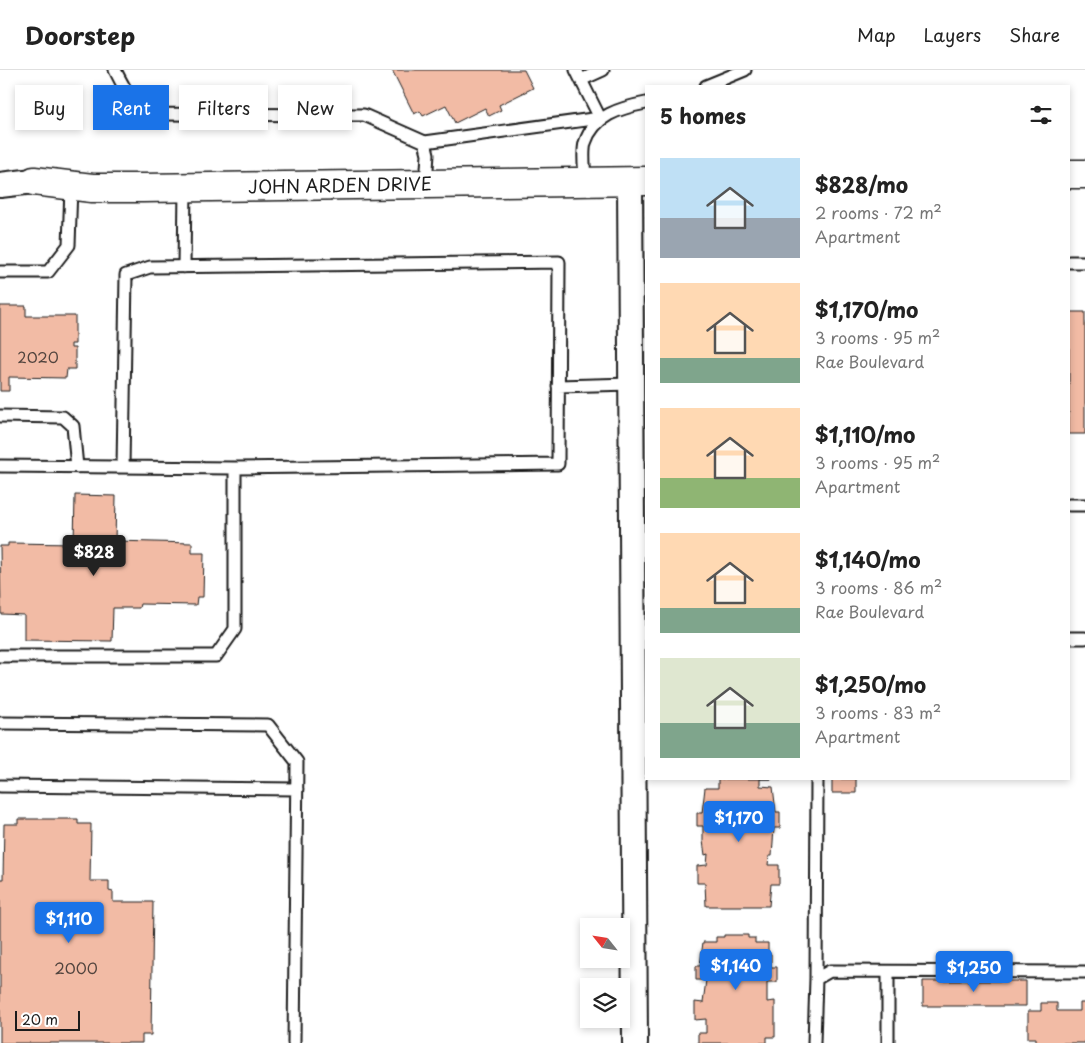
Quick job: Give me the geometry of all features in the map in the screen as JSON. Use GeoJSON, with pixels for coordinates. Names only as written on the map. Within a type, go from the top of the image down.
{"type":"FeatureCollection","features":[{"type":"Feature","properties":{"kind":"street"},"geometry":{"type":"LineString","coordinates":[[1070,174],[1085,174]]}},
{"type":"Feature","properties":{"kind":"street","name":"JOHN ARDEN DRIVE"},"geometry":{"type":"LineString","coordinates":[[34,181],[71,187],[185,188],[638,181]]}},
{"type":"Feature","properties":{"kind":"street"},"geometry":{"type":"LineString","coordinates":[[0,185],[34,181]]}},
{"type":"Feature","properties":{"kind":"street"},"geometry":{"type":"LineString","coordinates":[[635,1043],[631,384],[638,181]]}},
{"type":"Feature","properties":{"kind":"lane"},"geometry":{"type":"LineString","coordinates":[[115,70],[126,93],[134,103],[153,114],[364,115],[425,142],[600,118],[625,107],[645,102]]}},
{"type":"Feature","properties":{"kind":"lane"},"geometry":{"type":"LineString","coordinates":[[600,118],[579,75],[602,70]]}},
{"type":"Feature","properties":{"kind":"lane"},"geometry":{"type":"LineString","coordinates":[[708,85],[745,70]]}},
{"type":"Feature","properties":{"kind":"lane"},"geometry":{"type":"LineString","coordinates":[[585,182],[584,144],[600,118]]}},
{"type":"Feature","properties":{"kind":"lane"},"geometry":{"type":"LineString","coordinates":[[425,142],[428,154],[426,184]]}},
{"type":"Feature","properties":{"kind":"lane"},"geometry":{"type":"LineString","coordinates":[[0,272],[48,272],[69,245],[71,187]]}},
{"type":"Feature","properties":{"kind":"lane"},"geometry":{"type":"LineString","coordinates":[[184,266],[185,188]]}},
{"type":"Feature","properties":{"kind":"lane"},"geometry":{"type":"LineString","coordinates":[[0,466],[234,468],[558,464],[559,262],[150,267],[126,275],[123,467]]}},
{"type":"Feature","properties":{"kind":"lane"},"geometry":{"type":"LineString","coordinates":[[1070,262],[1085,262]]}},
{"type":"Feature","properties":{"kind":"lane"},"geometry":{"type":"LineString","coordinates":[[558,386],[631,384]]}},
{"type":"Feature","properties":{"kind":"lane"},"geometry":{"type":"LineString","coordinates":[[0,416],[63,417],[73,426],[77,467]]}},
{"type":"Feature","properties":{"kind":"lane"},"geometry":{"type":"LineString","coordinates":[[0,656],[216,656],[235,629],[234,468]]}},
{"type":"Feature","properties":{"kind":"lane"},"geometry":{"type":"LineString","coordinates":[[1070,505],[1085,504]]}},
{"type":"Feature","properties":{"kind":"lane"},"geometry":{"type":"LineString","coordinates":[[1070,638],[1085,638]]}},
{"type":"Feature","properties":{"kind":"lane"},"geometry":{"type":"LineString","coordinates":[[0,722],[268,725],[297,762],[294,1043]]}},
{"type":"Feature","properties":{"kind":"lane"},"geometry":{"type":"LineString","coordinates":[[814,1043],[817,780]]}},
{"type":"Feature","properties":{"kind":"lane"},"geometry":{"type":"LineString","coordinates":[[0,786],[297,789]]}},
{"type":"Feature","properties":{"kind":"lane"},"geometry":{"type":"LineString","coordinates":[[816,979],[830,971],[1085,972]]}},
{"type":"Feature","properties":{"kind":"lane"},"geometry":{"type":"LineString","coordinates":[[888,972],[888,1043]]}},
{"type":"Feature","properties":{"kind":"building"},"geometry":{"type":"Polygon","coordinates":[[[392,70],[524,70],[533,88],[499,105],[501,110],[489,116],[485,108],[455,123],[446,105],[423,116],[420,111],[414,114],[392,70]]]}},
{"type":"Feature","properties":{"kind":"building"},"geometry":{"type":"Polygon","coordinates":[[[0,306],[26,306],[26,316],[75,316],[75,344],[71,344],[71,348],[75,348],[75,369],[67,369],[66,378],[9,377],[9,391],[0,391],[0,306]]]}},
{"type":"Feature","properties":{"kind":"building"},"geometry":{"type":"Polygon","coordinates":[[[1070,312],[1085,312],[1085,434],[1070,434],[1070,312]]]}},
{"type":"Feature","properties":{"kind":"building"},"geometry":{"type":"Polygon","coordinates":[[[75,495],[116,496],[115,541],[192,543],[192,553],[204,553],[203,597],[197,597],[196,605],[140,604],[139,608],[113,608],[112,641],[24,640],[24,615],[1,614],[0,546],[8,546],[8,543],[74,544],[75,495]]]}},
{"type":"Feature","properties":{"kind":"building"},"geometry":{"type":"Polygon","coordinates":[[[718,780],[760,780],[760,786],[773,787],[776,812],[780,812],[780,828],[774,828],[772,856],[769,856],[768,865],[779,865],[779,884],[771,884],[769,906],[706,906],[705,883],[697,883],[697,866],[707,865],[708,854],[705,855],[703,826],[697,826],[697,813],[702,813],[705,788],[718,788],[718,780]]]}},
{"type":"Feature","properties":{"kind":"building"},"geometry":{"type":"Polygon","coordinates":[[[832,780],[856,780],[856,793],[832,793],[832,780]]]}},
{"type":"Feature","properties":{"kind":"building"},"geometry":{"type":"Polygon","coordinates":[[[18,819],[78,819],[78,824],[91,824],[90,881],[109,881],[109,891],[113,892],[113,902],[153,902],[151,1035],[142,1035],[142,1043],[0,1043],[0,879],[3,879],[4,824],[18,824],[18,819]]]}},
{"type":"Feature","properties":{"kind":"building"},"geometry":{"type":"Polygon","coordinates":[[[724,935],[748,935],[748,938],[755,938],[755,943],[768,943],[768,954],[771,954],[771,967],[777,967],[777,982],[767,982],[767,1002],[775,1001],[775,1037],[767,1037],[767,1043],[698,1043],[698,1033],[706,1033],[706,1019],[695,1020],[695,1002],[703,1003],[706,980],[696,980],[696,966],[700,966],[703,942],[716,942],[716,937],[724,937],[724,935]]]}},
{"type":"Feature","properties":{"kind":"building"},"geometry":{"type":"Polygon","coordinates":[[[923,981],[1026,981],[1026,1006],[923,1006],[923,981]]]}},
{"type":"Feature","properties":{"kind":"building"},"geometry":{"type":"Polygon","coordinates":[[[1041,1003],[1057,1003],[1057,1011],[1080,1011],[1080,1003],[1085,1003],[1085,1043],[1036,1043],[1036,1038],[1028,1038],[1028,1011],[1041,1011],[1041,1003]]]}}]}
